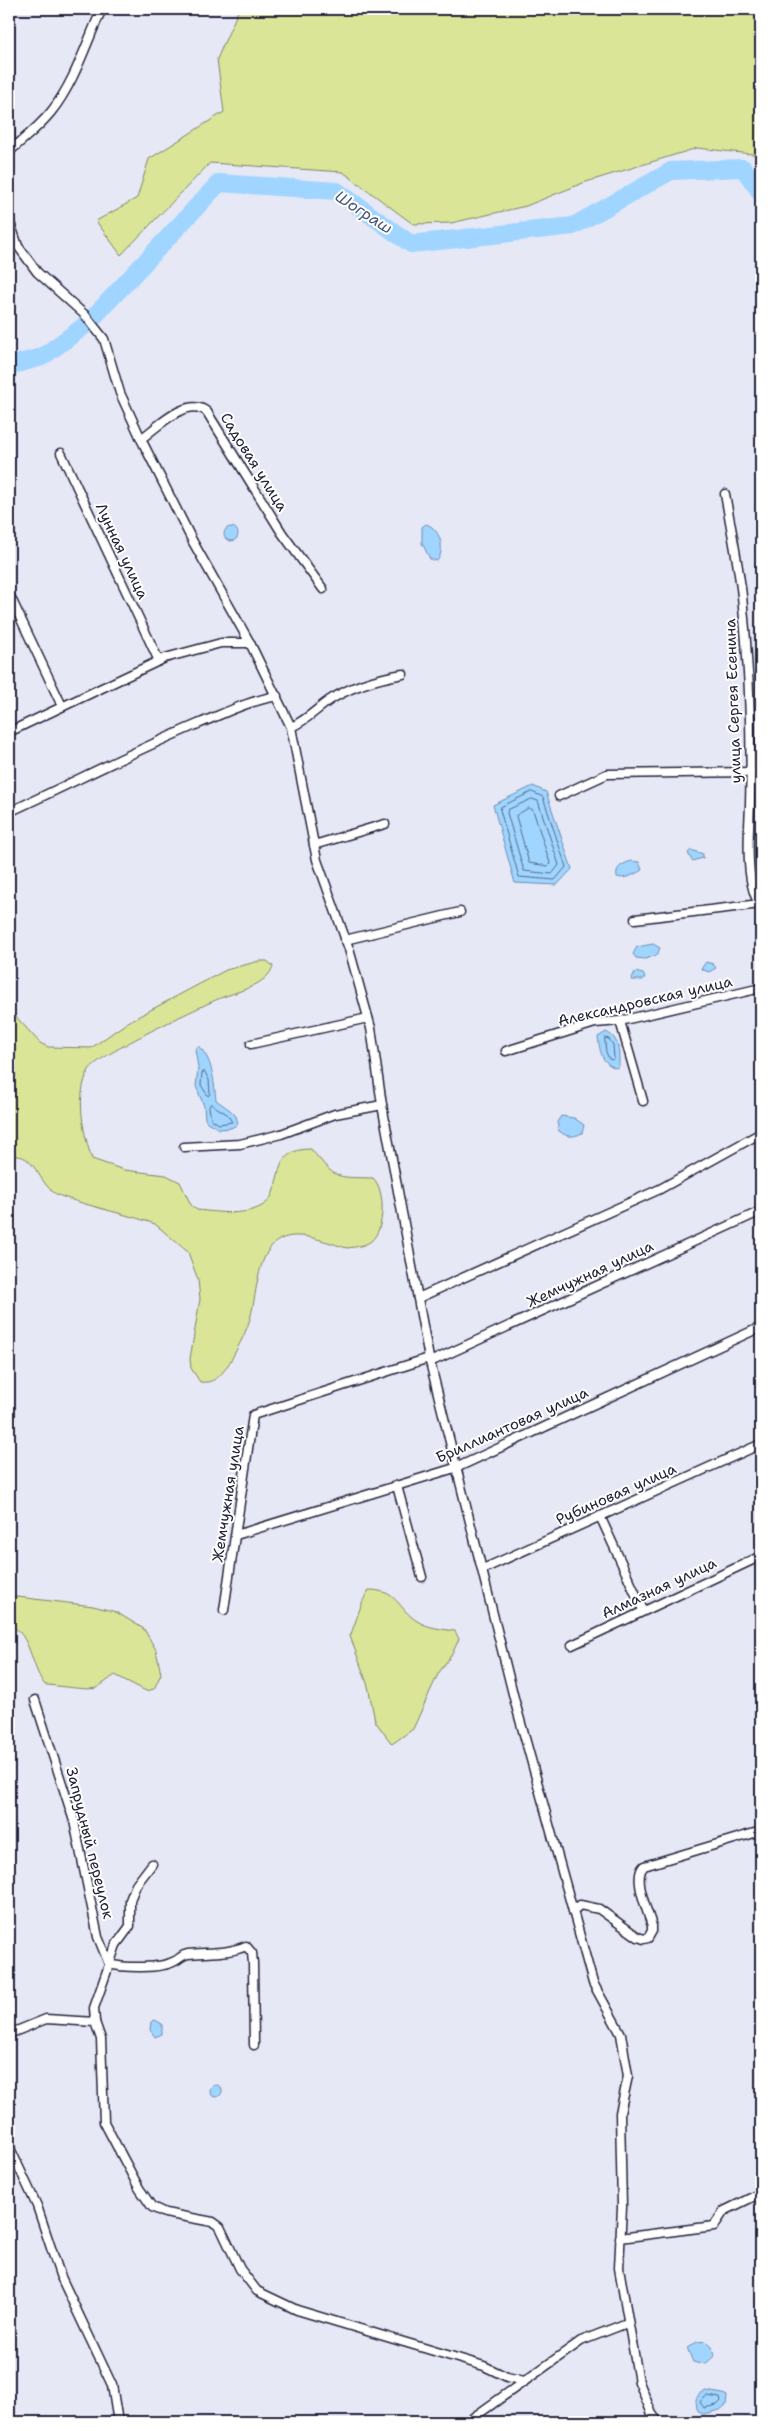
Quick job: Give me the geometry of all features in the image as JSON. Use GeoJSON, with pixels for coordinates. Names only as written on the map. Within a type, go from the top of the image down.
{"type":"FeatureCollection","features":[{"type":"Feature","properties":{"kind":"street"},"geometry":{"type":"LineString","coordinates":[[9,152],[39,125],[69,86],[102,9]]}},
{"type":"Feature","properties":{"kind":"street"},"geometry":{"type":"LineString","coordinates":[[9,28],[9,152]]}},
{"type":"Feature","properties":{"kind":"street"},"geometry":{"type":"LineString","coordinates":[[9,220],[18,246],[37,272],[85,315],[104,339],[120,393],[141,439],[193,542],[250,643],[292,726],[316,860],[345,940],[368,1018],[382,1105],[430,1360],[515,1702],[593,1983],[621,2034],[628,2076],[620,2113],[619,2268],[627,2323],[639,2382],[652,2414],[658,2422]]}},
{"type":"Feature","properties":{"kind":"street","name":"Садовая улица"},"geometry":{"type":"LineString","coordinates":[[141,439],[174,414],[189,407],[202,408],[282,533],[323,589]]}},
{"type":"Feature","properties":{"kind":"street","name":"Лунная улица"},"geometry":{"type":"LineString","coordinates":[[61,453],[158,661]]}},
{"type":"Feature","properties":{"kind":"street","name":"улица Сергея Есенина"},"geometry":{"type":"LineString","coordinates":[[725,494],[742,594],[751,772],[749,841],[754,896],[760,905]]}},
{"type":"Feature","properties":{"kind":"street"},"geometry":{"type":"LineString","coordinates":[[9,594],[62,706]]}},
{"type":"Feature","properties":{"kind":"street"},"geometry":{"type":"LineString","coordinates":[[9,732],[158,661],[207,646],[250,643]]}},
{"type":"Feature","properties":{"kind":"street"},"geometry":{"type":"LineString","coordinates":[[292,726],[309,718],[333,697],[386,676],[403,674]]}},
{"type":"Feature","properties":{"kind":"street"},"geometry":{"type":"LineString","coordinates":[[9,812],[84,778],[139,749],[251,701],[277,696]]}},
{"type":"Feature","properties":{"kind":"street"},"geometry":{"type":"LineString","coordinates":[[559,796],[607,774],[751,772]]}},
{"type":"Feature","properties":{"kind":"street"},"geometry":{"type":"LineString","coordinates":[[314,845],[385,824]]}},
{"type":"Feature","properties":{"kind":"street"},"geometry":{"type":"LineString","coordinates":[[635,918],[760,905]]}},
{"type":"Feature","properties":{"kind":"street"},"geometry":{"type":"LineString","coordinates":[[345,940],[460,912]]}},
{"type":"Feature","properties":{"kind":"street","name":"Александровская улица"},"geometry":{"type":"LineString","coordinates":[[506,1051],[595,1023],[620,1021],[761,988]]}},
{"type":"Feature","properties":{"kind":"street"},"geometry":{"type":"LineString","coordinates":[[251,1044],[368,1018]]}},
{"type":"Feature","properties":{"kind":"street"},"geometry":{"type":"LineString","coordinates":[[620,1021],[643,1101]]}},
{"type":"Feature","properties":{"kind":"street"},"geometry":{"type":"LineString","coordinates":[[184,1147],[240,1144],[280,1134],[335,1114],[382,1105]]}},
{"type":"Feature","properties":{"kind":"street"},"geometry":{"type":"LineString","coordinates":[[418,1298],[660,1189],[761,1133]]}},
{"type":"Feature","properties":{"kind":"street","name":"Жемчужная улица"},"geometry":{"type":"LineString","coordinates":[[224,1610],[253,1415],[430,1360],[761,1211]]}},
{"type":"Feature","properties":{"kind":"street","name":"Бриллиантовая улица"},"geometry":{"type":"LineString","coordinates":[[236,1535],[458,1467],[761,1327]]}},
{"type":"Feature","properties":{"kind":"street","name":"Рубиновая улица"},"geometry":{"type":"LineString","coordinates":[[483,1569],[761,1444]]}},
{"type":"Feature","properties":{"kind":"street"},"geometry":{"type":"LineString","coordinates":[[397,1486],[422,1577]]}},
{"type":"Feature","properties":{"kind":"street"},"geometry":{"type":"LineString","coordinates":[[600,1516],[643,1610]]}},
{"type":"Feature","properties":{"kind":"street","name":"Алмазная улица"},"geometry":{"type":"LineString","coordinates":[[572,1645],[758,1557]]}},
{"type":"Feature","properties":{"kind":"street","name":"Запрудный переулок"},"geometry":{"type":"LineString","coordinates":[[35,1700],[74,1821],[98,1937],[109,1964]]}},
{"type":"Feature","properties":{"kind":"street"},"geometry":{"type":"LineString","coordinates":[[573,1911],[580,1905],[599,1909],[638,1937],[648,1938],[652,1931],[652,1926],[639,1879],[640,1870],[644,1866],[761,1831]]}},
{"type":"Feature","properties":{"kind":"street"},"geometry":{"type":"LineString","coordinates":[[152,1864],[136,1885],[130,1900],[130,1926],[116,1945],[94,2008],[94,2022],[101,2039],[104,2122],[125,2163],[152,2207],[165,2213],[213,2222],[220,2228],[240,2269],[257,2291],[297,2310],[484,2366],[507,2377],[524,2381]]}},
{"type":"Feature","properties":{"kind":"street"},"geometry":{"type":"LineString","coordinates":[[109,1964],[121,1967],[155,1965],[176,1961],[185,1954],[237,1950],[246,1946],[252,1953],[253,1963],[254,2045]]}},
{"type":"Feature","properties":{"kind":"street"},"geometry":{"type":"LineString","coordinates":[[9,2034],[46,2019],[94,2022]]}},
{"type":"Feature","properties":{"kind":"street"},"geometry":{"type":"LineString","coordinates":[[9,2146],[37,2206],[60,2276],[112,2385],[118,2422]]}},
{"type":"Feature","properties":{"kind":"street"},"geometry":{"type":"LineString","coordinates":[[620,2238],[714,2226],[724,2211],[761,2193]]}},
{"type":"Feature","properties":{"kind":"street"},"geometry":{"type":"LineString","coordinates":[[468,2422],[581,2341],[627,2323]]}},
{"type":"Feature","properties":{"kind":"green space"},"geometry":{"type":"Polygon","coordinates":[[[239,9],[761,9],[761,155],[697,148],[583,183],[526,206],[451,223],[413,224],[343,172],[210,163],[121,255],[96,221],[137,198],[149,159],[224,112],[217,59],[239,9]]]}},
{"type":"Feature","properties":{"kind":"green space"},"geometry":{"type":"Polygon","coordinates":[[[259,961],[267,961],[273,966],[265,978],[252,986],[195,1010],[110,1053],[89,1070],[82,1091],[83,1126],[92,1159],[124,1170],[166,1175],[180,1182],[191,1205],[197,1210],[241,1212],[258,1208],[271,1198],[279,1171],[288,1155],[297,1151],[311,1149],[331,1172],[343,1177],[373,1178],[380,1191],[382,1200],[381,1219],[376,1236],[369,1243],[347,1248],[314,1238],[297,1236],[281,1239],[273,1245],[267,1252],[259,1273],[249,1321],[237,1349],[228,1365],[218,1377],[210,1381],[200,1382],[191,1368],[190,1359],[200,1299],[198,1280],[188,1252],[155,1224],[82,1203],[53,1192],[29,1161],[17,1156],[9,1157],[9,1009],[40,1043],[48,1047],[91,1048],[128,1022],[226,970],[259,961]]]}},
{"type":"Feature","properties":{"kind":"green space"},"geometry":{"type":"Polygon","coordinates":[[[369,1590],[379,1591],[392,1596],[417,1621],[430,1627],[455,1631],[459,1639],[452,1654],[438,1674],[413,1729],[392,1744],[375,1721],[368,1686],[350,1636],[369,1590]]]}},
{"type":"Feature","properties":{"kind":"green space"},"geometry":{"type":"Polygon","coordinates":[[[9,1596],[93,1606],[116,1612],[144,1629],[156,1650],[161,1674],[154,1689],[146,1691],[115,1675],[92,1689],[45,1685],[36,1669],[27,1643],[17,1629],[9,1624],[9,1596]]]}},
{"type":"Feature","properties":{"kind":"water"},"geometry":{"type":"Polygon","coordinates":[[[426,524],[435,530],[440,540],[441,551],[437,561],[430,559],[422,543],[422,527],[426,524]]]}},
{"type":"Feature","properties":{"kind":"water"},"geometry":{"type":"Polygon","coordinates":[[[228,527],[234,527],[238,534],[234,541],[228,541],[224,537],[224,531],[228,527]]]}},
{"type":"Feature","properties":{"kind":"water"},"geometry":{"type":"Polygon","coordinates":[[[533,786],[546,792],[572,869],[557,885],[515,883],[493,805],[533,786]]]}},
{"type":"Feature","properties":{"kind":"water"},"geometry":{"type":"Polygon","coordinates":[[[691,850],[703,854],[703,858],[692,861],[688,853],[691,850]]]}},
{"type":"Feature","properties":{"kind":"water"},"geometry":{"type":"Polygon","coordinates":[[[631,861],[639,862],[642,870],[627,877],[617,877],[618,868],[631,861]]]}},
{"type":"Feature","properties":{"kind":"water"},"geometry":{"type":"Polygon","coordinates":[[[653,944],[660,948],[657,955],[645,959],[636,958],[633,954],[637,947],[653,944]]]}},
{"type":"Feature","properties":{"kind":"water"},"geometry":{"type":"Polygon","coordinates":[[[706,962],[713,964],[716,968],[709,972],[701,969],[706,962]]]}},
{"type":"Feature","properties":{"kind":"water"},"geometry":{"type":"Polygon","coordinates":[[[635,972],[643,974],[645,977],[643,980],[631,980],[635,972]]]}},
{"type":"Feature","properties":{"kind":"water"},"geometry":{"type":"Polygon","coordinates":[[[606,1032],[614,1038],[618,1046],[619,1066],[616,1068],[604,1060],[601,1052],[598,1037],[606,1032]]]}},
{"type":"Feature","properties":{"kind":"water"},"geometry":{"type":"Polygon","coordinates":[[[198,1046],[210,1064],[216,1100],[236,1116],[238,1124],[231,1128],[219,1129],[205,1119],[204,1106],[196,1086],[198,1068],[195,1049],[198,1046]]]}},
{"type":"Feature","properties":{"kind":"water"},"geometry":{"type":"Polygon","coordinates":[[[561,1116],[574,1118],[584,1125],[582,1133],[570,1136],[559,1131],[557,1122],[561,1116]]]}},
{"type":"Feature","properties":{"kind":"water"},"geometry":{"type":"Polygon","coordinates":[[[155,2020],[162,2024],[162,2034],[155,2037],[150,2030],[151,2022],[155,2020]]]}},
{"type":"Feature","properties":{"kind":"water"},"geometry":{"type":"Polygon","coordinates":[[[216,2085],[222,2091],[216,2097],[210,2091],[216,2085]]]}},
{"type":"Feature","properties":{"kind":"water"},"geometry":{"type":"Polygon","coordinates":[[[706,2341],[712,2347],[714,2356],[704,2363],[693,2362],[687,2348],[697,2342],[706,2341]]]}},
{"type":"Feature","properties":{"kind":"water"},"geometry":{"type":"Polygon","coordinates":[[[706,2391],[727,2396],[726,2405],[720,2410],[703,2414],[696,2409],[695,2401],[699,2394],[706,2391]]]}},
{"type":"Feature","properties":{"kind":"waterway","name":"Шограш"},"geometry":{"type":"LineString","coordinates":[[9,366],[42,357],[87,324],[219,183],[337,191],[411,244],[573,226],[671,171],[743,168],[761,193]]}}]}
